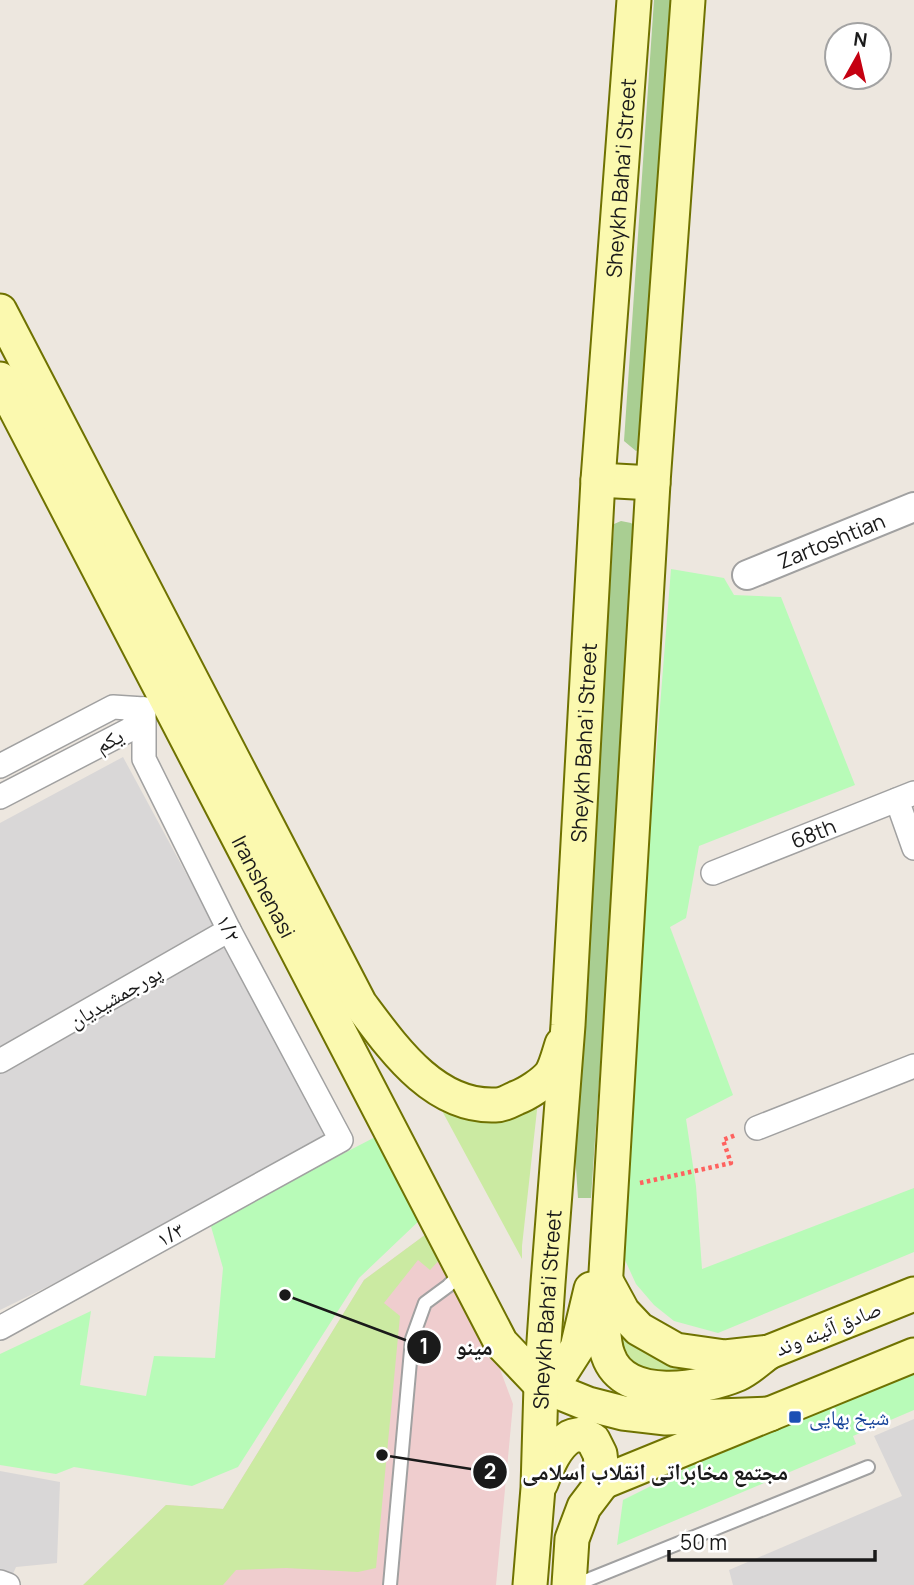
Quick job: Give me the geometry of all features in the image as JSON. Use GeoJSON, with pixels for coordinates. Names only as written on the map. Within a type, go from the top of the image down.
{"type":"FeatureCollection","features":[{"type":"Feature","properties":{"kind":"main road","name":"Sheykh Baha'i Street"},"geometry":{"type":"LineString","coordinates":[[538,1489],[541,1385],[568,1025],[598,480],[634,0]]}},
{"type":"Feature","properties":{"kind":"main road"},"geometry":{"type":"LineString","coordinates":[[688,0],[653,483],[603,1323],[608,1355],[617,1371],[633,1381],[664,1389],[702,1386],[740,1373],[769,1352]]}},
{"type":"Feature","properties":{"kind":"main road","name":"Iranshenasi"},"geometry":{"type":"LineString","coordinates":[[0,311],[168,696],[360,1004],[390,1044],[422,1077],[444,1092],[465,1102],[498,1105],[527,1094],[551,1074],[568,1025]]}},
{"type":"Feature","properties":{"kind":"main road","name":"Iranshenasi"},"geometry":{"type":"LineString","coordinates":[[0,379],[168,696],[501,1343],[541,1385]]}},
{"type":"Feature","properties":{"kind":"main road"},"geometry":{"type":"LineString","coordinates":[[598,480],[653,483]]}},
{"type":"Feature","properties":{"kind":"main road"},"geometry":{"type":"LineString","coordinates":[[541,1385],[561,1373],[577,1348],[593,1281],[603,1186],[611,1177]]}},
{"type":"Feature","properties":{"kind":"main road","name":"صادق آئینه وند"},"geometry":{"type":"LineString","coordinates":[[606,1265],[623,1312],[639,1329],[676,1350],[725,1357],[769,1352],[914,1294]]}},
{"type":"Feature","properties":{"kind":"main road"},"geometry":{"type":"LineString","coordinates":[[569,1585],[572,1539],[584,1507],[603,1482],[914,1355]]}},
{"type":"Feature","properties":{"kind":"main road"},"geometry":{"type":"LineString","coordinates":[[541,1385],[588,1404],[624,1413],[666,1418],[771,1414]]}},
{"type":"Feature","properties":{"kind":"main road"},"geometry":{"type":"LineString","coordinates":[[530,1585],[538,1489],[552,1459],[570,1437],[582,1434],[593,1440],[600,1454],[603,1482]]}},
{"type":"Feature","properties":{"kind":"street","name":"Zartoshtian"},"geometry":{"type":"LineString","coordinates":[[747,575],[914,507]]}},
{"type":"Feature","properties":{"kind":"street","name":"یکم"},"geometry":{"type":"LineString","coordinates":[[0,766],[113,707],[168,696]]}},
{"type":"Feature","properties":{"kind":"street","name":"یکم"},"geometry":{"type":"LineString","coordinates":[[0,797],[131,729],[168,696]]}},
{"type":"Feature","properties":{"kind":"street","name":"۱/۲"},"geometry":{"type":"LineString","coordinates":[[168,696],[144,759],[229,930],[341,1140]]}},
{"type":"Feature","properties":{"kind":"street"},"geometry":{"type":"LineString","coordinates":[[905,797],[914,848]]}},
{"type":"Feature","properties":{"kind":"street","name":"68th"},"geometry":{"type":"LineString","coordinates":[[713,873],[905,797]]}},
{"type":"Feature","properties":{"kind":"street","name":"پورجمشیدیان"},"geometry":{"type":"LineString","coordinates":[[0,1061],[229,930]]}},
{"type":"Feature","properties":{"kind":"street"},"geometry":{"type":"LineString","coordinates":[[757,1128],[914,1066]]}},
{"type":"Feature","properties":{"kind":"street","name":"۱/۳"},"geometry":{"type":"LineString","coordinates":[[0,1328],[341,1140]]}},
{"type":"Feature","properties":{"kind":"street"},"geometry":{"type":"LineString","coordinates":[[0,1583],[8,1585]]}},
{"type":"Feature","properties":{"kind":"lane"},"geometry":{"type":"LineString","coordinates":[[390,1585],[412,1339],[425,1303],[464,1270]]}},
{"type":"Feature","properties":{"kind":"lane"},"geometry":{"type":"LineString","coordinates":[[575,1585],[867,1467]]}},
{"type":"Feature","properties":{"kind":"path"},"geometry":{"type":"LineString","coordinates":[[611,1177],[731,1163],[723,1140],[757,1128]]}},
{"type":"Feature","properties":{"kind":"shaded area"},"geometry":{"type":"Polygon","coordinates":[[[123,757],[330,1139],[274,1176],[0,1310],[0,823],[123,757]]]}},
{"type":"Feature","properties":{"kind":"shaded area"},"geometry":{"type":"Polygon","coordinates":[[[433,1229],[494,1353],[513,1404],[496,1585],[84,1585],[166,1505],[223,1509],[364,1280],[433,1229]]]}},
{"type":"Feature","properties":{"kind":"shaded area"},"geometry":{"type":"Polygon","coordinates":[[[914,1419],[914,1585],[733,1585],[729,1570],[902,1496],[874,1436],[914,1419]]]}},
{"type":"Feature","properties":{"kind":"shaded area"},"geometry":{"type":"Polygon","coordinates":[[[0,1471],[60,1482],[57,1563],[16,1567],[8,1585],[0,1585],[0,1471]]]}},
{"type":"Feature","properties":{"kind":"green space"},"geometry":{"type":"Polygon","coordinates":[[[654,0],[675,0],[647,447],[636,451],[624,441],[654,0]]]}},
{"type":"Feature","properties":{"kind":"green space"},"geometry":{"type":"Polygon","coordinates":[[[621,521],[631,523],[637,528],[591,1198],[578,1198],[574,1139],[614,524],[621,521]]]}},
{"type":"Feature","properties":{"kind":"green space"},"geometry":{"type":"Polygon","coordinates":[[[671,569],[724,578],[734,595],[781,597],[855,785],[699,846],[686,918],[670,927],[733,1095],[686,1119],[696,1186],[702,1269],[914,1188],[914,1252],[718,1333],[674,1321],[654,1305],[636,1284],[625,1260],[622,1238],[643,919],[671,569]]]}},
{"type":"Feature","properties":{"kind":"green space"},"geometry":{"type":"Polygon","coordinates":[[[538,1101],[522,1246],[522,1259],[440,1107],[538,1101]]]}},
{"type":"Feature","properties":{"kind":"green space"},"geometry":{"type":"Polygon","coordinates":[[[381,1134],[422,1218],[359,1278],[238,1467],[192,1486],[74,1467],[56,1474],[0,1465],[0,1354],[91,1311],[80,1385],[146,1396],[154,1356],[215,1358],[223,1268],[210,1223],[381,1134]]]}},
{"type":"Feature","properties":{"kind":"green space"},"geometry":{"type":"Polygon","coordinates":[[[433,1229],[446,1253],[430,1270],[418,1260],[384,1303],[400,1316],[376,1568],[358,1572],[286,1568],[236,1570],[223,1585],[83,1585],[166,1505],[223,1509],[364,1280],[433,1229]]]}},
{"type":"Feature","properties":{"kind":"green space"},"geometry":{"type":"Polygon","coordinates":[[[621,1326],[702,1371],[676,1381],[639,1369],[622,1347],[621,1326]]]}},
{"type":"Feature","properties":{"kind":"green space"},"geometry":{"type":"Polygon","coordinates":[[[914,1373],[914,1410],[853,1436],[856,1444],[617,1545],[623,1500],[691,1466],[914,1373]]]}},
{"type":"Feature","properties":{"kind":"place","name":"مینو"},"geometry":{"type":"Point","coordinates":[285,1295]}},
{"type":"Feature","properties":{"kind":"place","name":"شیخ بهایی"},"geometry":{"type":"Point","coordinates":[795,1417]}},
{"type":"Feature","properties":{"kind":"place","name":"مجتمع مخابراتی انقلاب اسلامی"},"geometry":{"type":"Point","coordinates":[382,1455]}}]}
